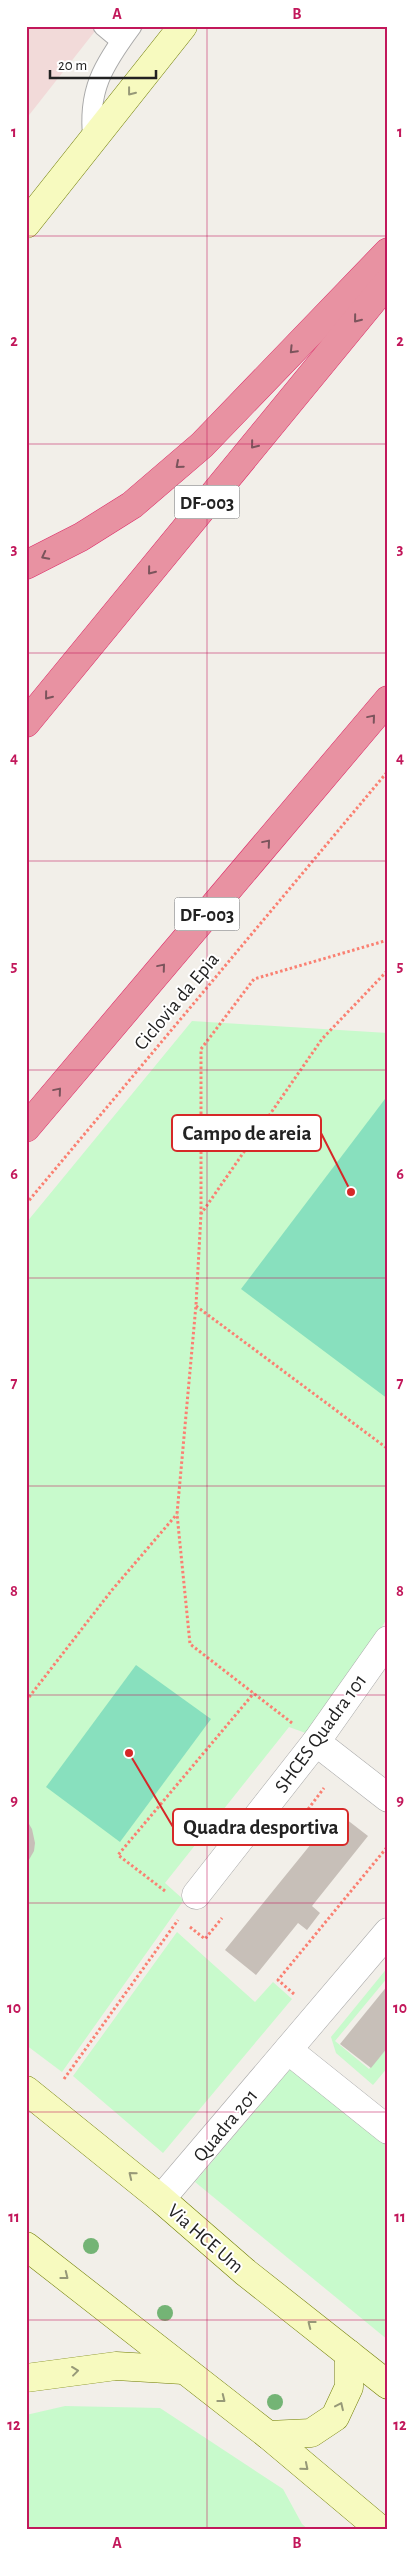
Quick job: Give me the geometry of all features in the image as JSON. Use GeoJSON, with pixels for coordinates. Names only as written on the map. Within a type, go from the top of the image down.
{"type":"FeatureCollection","features":[{"type":"Feature","properties":{"kind":"highway"},"geometry":{"type":"LineString","coordinates":[[26,565],[82,537],[132,505],[202,445],[388,252]]}},
{"type":"Feature","properties":{"kind":"highway","name":"DF-003"},"geometry":{"type":"LineString","coordinates":[[26,723],[388,282]]}},
{"type":"Feature","properties":{"kind":"highway","name":"DF-003"},"geometry":{"type":"LineString","coordinates":[[26,1128],[388,700]]}},
{"type":"Feature","properties":{"kind":"main road"},"geometry":{"type":"LineString","coordinates":[[26,224],[183,26]]}},
{"type":"Feature","properties":{"kind":"main road","name":"Via HCE Um"},"geometry":{"type":"LineString","coordinates":[[36,2097],[161,2199],[245,2272],[388,2385]]}},
{"type":"Feature","properties":{"kind":"main road"},"geometry":{"type":"LineString","coordinates":[[26,2246],[268,2435],[381,2530]]}},
{"type":"Feature","properties":{"kind":"main road"},"geometry":{"type":"LineString","coordinates":[[268,2435],[311,2433],[335,2417],[349,2387],[349,2354]]}},
{"type":"Feature","properties":{"kind":"main road"},"geometry":{"type":"LineString","coordinates":[[26,2378],[116,2366],[183,2370]]}},
{"type":"Feature","properties":{"kind":"street","name":"SHCES Quadra 101"},"geometry":{"type":"LineString","coordinates":[[192,1901],[316,1742],[388,1640]]}},
{"type":"Feature","properties":{"kind":"street"},"geometry":{"type":"LineString","coordinates":[[316,1742],[388,1798]]}},
{"type":"Feature","properties":{"kind":"street","name":"Quadra 201"},"geometry":{"type":"LineString","coordinates":[[161,2199],[388,1932]]}},
{"type":"Feature","properties":{"kind":"street"},"geometry":{"type":"LineString","coordinates":[[288,2050],[388,2130]]}},
{"type":"Feature","properties":{"kind":"lane"},"geometry":{"type":"LineString","coordinates":[[103,26],[121,41]]}},
{"type":"Feature","properties":{"kind":"lane"},"geometry":{"type":"LineString","coordinates":[[93,140],[90,115],[96,84],[132,26]]}},
{"type":"Feature","properties":{"kind":"path","name":"Ciclovia da Epia"},"geometry":{"type":"LineString","coordinates":[[26,1204],[388,771]]}},
{"type":"Feature","properties":{"kind":"path"},"geometry":{"type":"LineString","coordinates":[[316,1742],[190,1644],[177,1514],[196,1305],[200,1214],[201,1048],[254,979],[388,940]]}},
{"type":"Feature","properties":{"kind":"path"},"geometry":{"type":"LineString","coordinates":[[200,1214],[322,1038],[388,970]]}},
{"type":"Feature","properties":{"kind":"path"},"geometry":{"type":"LineString","coordinates":[[196,1305],[388,1449]]}},
{"type":"Feature","properties":{"kind":"path"},"geometry":{"type":"LineString","coordinates":[[26,1701],[112,1590],[177,1514]]}},
{"type":"Feature","properties":{"kind":"path"},"geometry":{"type":"LineString","coordinates":[[36,2097],[192,1901],[118,1855],[254,1693]]}},
{"type":"Feature","properties":{"kind":"path"},"geometry":{"type":"LineString","coordinates":[[296,1824],[326,1786]]}},
{"type":"Feature","properties":{"kind":"path"},"geometry":{"type":"LineString","coordinates":[[300,1999],[278,1980],[388,1846]]}},
{"type":"Feature","properties":{"kind":"path"},"geometry":{"type":"LineString","coordinates":[[179,1919],[205,1939],[223,1916]]}},
{"type":"Feature","properties":{"kind":"shaded area"},"geometry":{"type":"Polygon","coordinates":[[[26,26],[99,26],[26,119],[26,26]]]}},
{"type":"Feature","properties":{"kind":"green space"},"geometry":{"type":"Polygon","coordinates":[[[192,1021],[388,1033],[388,1617],[314,1736],[289,1727],[165,1883],[184,1900],[62,2072],[26,2045],[26,1223],[192,1021]]]}},
{"type":"Feature","properties":{"kind":"green space"},"geometry":{"type":"Polygon","coordinates":[[[388,1095],[388,1399],[241,1289],[388,1095]]]}},
{"type":"Feature","properties":{"kind":"green space"},"geometry":{"type":"Polygon","coordinates":[[[136,1665],[211,1719],[120,1842],[46,1787],[136,1665]]]}},
{"type":"Feature","properties":{"kind":"green space"},"geometry":{"type":"Polygon","coordinates":[[[177,1932],[255,2002],[273,1982],[292,1999],[163,2153],[73,2076],[177,1932]]]}},
{"type":"Feature","properties":{"kind":"green space"},"geometry":{"type":"Polygon","coordinates":[[[388,1967],[388,1977],[335,2041],[369,2069],[388,2047],[388,2067],[373,2085],[336,2053],[331,2037],[388,1967]]]}},
{"type":"Feature","properties":{"kind":"green space"},"geometry":{"type":"Polygon","coordinates":[[[292,2067],[388,2145],[388,2340],[195,2182],[292,2067]]]}},
{"type":"Feature","properties":{"kind":"green space"},"geometry":{"type":"Polygon","coordinates":[[[65,2406],[160,2408],[283,2489],[302,2524],[309,2530],[26,2530],[26,2415],[65,2406]]]}},
{"type":"Feature","properties":{"kind":"building"},"geometry":{"type":"Polygon","coordinates":[[[337,1812],[368,1836],[312,1906],[320,1913],[307,1930],[298,1923],[256,1975],[225,1950],[337,1812]]]}},
{"type":"Feature","properties":{"kind":"building"},"geometry":{"type":"Polygon","coordinates":[[[26,1819],[32,1829],[35,1843],[34,1851],[26,1865],[26,1819]]]}},
{"type":"Feature","properties":{"kind":"building"},"geometry":{"type":"Polygon","coordinates":[[[388,1985],[388,2047],[371,2068],[340,2044],[388,1985]]]}},
{"type":"Feature","properties":{"kind":"place","name":"Campo de areia"},"geometry":{"type":"Point","coordinates":[351,1192]}},
{"type":"Feature","properties":{"kind":"place","name":"Quadra desportiva"},"geometry":{"type":"Point","coordinates":[129,1753]}}]}
